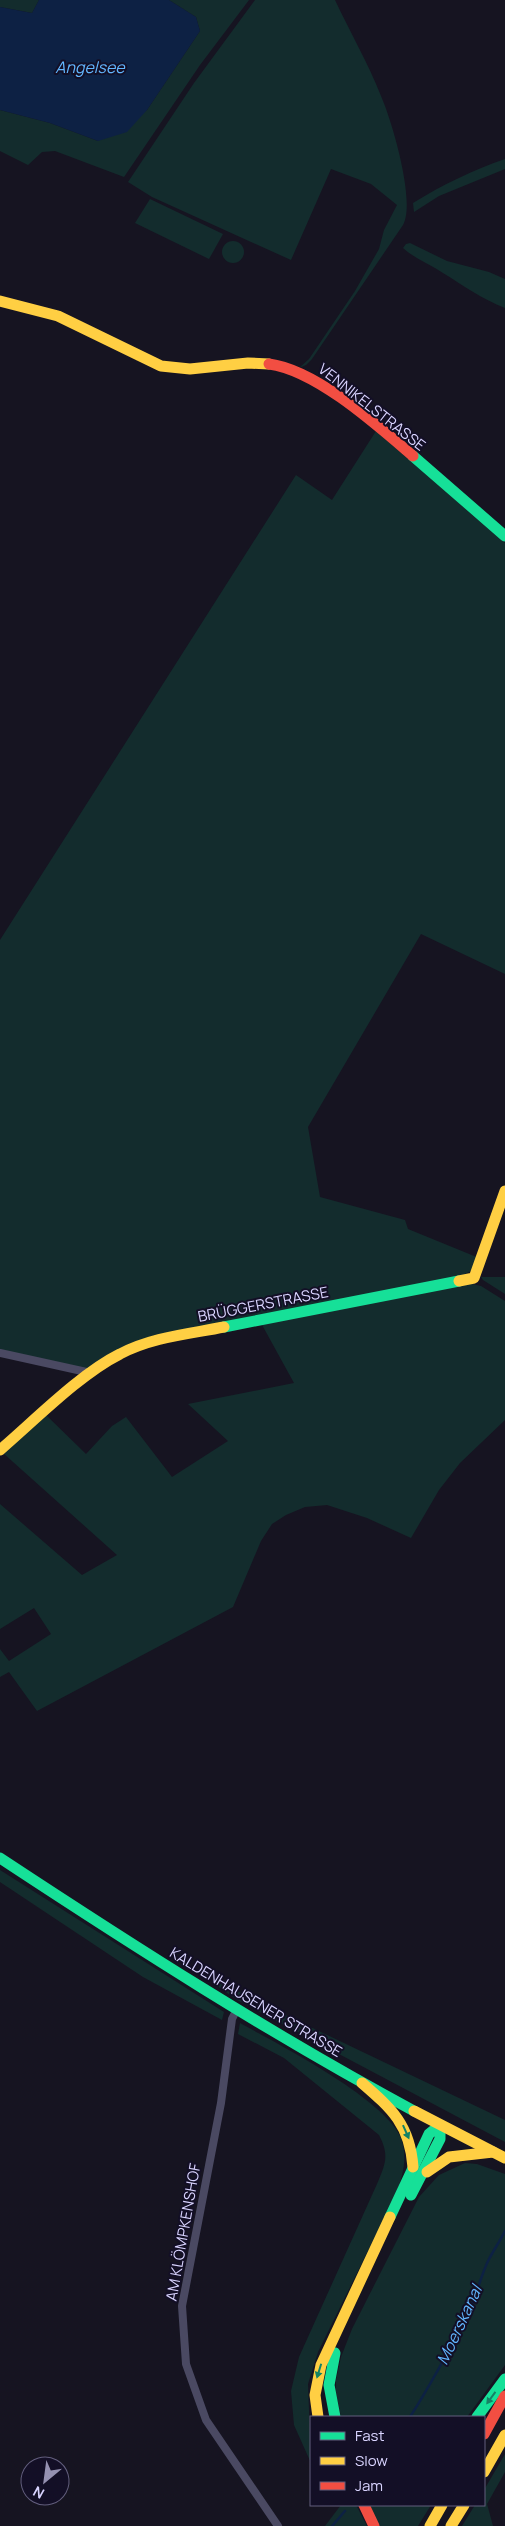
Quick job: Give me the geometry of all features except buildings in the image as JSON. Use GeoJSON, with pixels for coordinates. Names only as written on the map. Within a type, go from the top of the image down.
{"type":"FeatureCollection","features":[{"type":"Feature","properties":{"kind":"main road","name":"VENNIKELSTRASSE"},"geometry":{"type":"LineString","coordinates":[[0,301],[58,316],[161,366],[175,370],[188,371],[254,363],[280,365],[302,372],[379,427],[505,536]]}},
{"type":"Feature","properties":{"kind":"main road","name":"BRÜGGERSTRASSE"},"geometry":{"type":"LineString","coordinates":[[0,1450],[91,1374],[120,1354],[152,1342],[474,1278],[505,1191]]}},
{"type":"Feature","properties":{"kind":"main road","name":"KALDENHAUSENER STRASSE"},"geometry":{"type":"LineString","coordinates":[[0,1858],[134,1946],[237,2009],[362,2083],[505,2158]]}},
{"type":"Feature","properties":{"kind":"main road"},"geometry":{"type":"LineString","coordinates":[[362,2083],[401,2120],[409,2136],[413,2168]]}},
{"type":"Feature","properties":{"kind":"main road"},"geometry":{"type":"LineString","coordinates":[[318,2416],[316,2396],[321,2365],[429,2134],[440,2125]]}},
{"type":"Feature","properties":{"kind":"main road"},"geometry":{"type":"LineString","coordinates":[[335,2416],[328,2394],[330,2366],[334,2354],[440,2139],[440,2125]]}},
{"type":"Feature","properties":{"kind":"main road"},"geometry":{"type":"LineString","coordinates":[[418,2182],[436,2163],[450,2155],[493,2152]]}},
{"type":"Feature","properties":{"kind":"main road"},"geometry":{"type":"LineString","coordinates":[[478,2416],[505,2379]]}},
{"type":"Feature","properties":{"kind":"main road"},"geometry":{"type":"LineString","coordinates":[[485,2432],[505,2396]]}},
{"type":"Feature","properties":{"kind":"main road"},"geometry":{"type":"LineString","coordinates":[[485,2470],[505,2435]]}},
{"type":"Feature","properties":{"kind":"main road"},"geometry":{"type":"LineString","coordinates":[[364,2506],[374,2526]]}},
{"type":"Feature","properties":{"kind":"main road"},"geometry":{"type":"LineString","coordinates":[[430,2526],[441,2506]]}},
{"type":"Feature","properties":{"kind":"main road"},"geometry":{"type":"LineString","coordinates":[[451,2526],[463,2506]]}},
{"type":"Feature","properties":{"kind":"street"},"geometry":{"type":"LineString","coordinates":[[0,1353],[91,1374]]}},
{"type":"Feature","properties":{"kind":"street","name":"AM KLÖMPKENSHOF"},"geometry":{"type":"LineString","coordinates":[[237,2009],[232,2019],[221,2103],[182,2306],[186,2364],[206,2420],[278,2526]]}},
{"type":"Feature","properties":{"kind":"green space"},"geometry":{"type":"Polygon","coordinates":[[[0,0],[39,0],[32,13],[0,7],[0,0]]]}},
{"type":"Feature","properties":{"kind":"green space"},"geometry":{"type":"Polygon","coordinates":[[[169,0],[249,0],[200,65],[124,177],[55,151],[42,152],[28,165],[0,151],[0,110],[50,123],[98,141],[147,110],[200,31],[196,17],[169,0]]]}},
{"type":"Feature","properties":{"kind":"green space"},"geometry":{"type":"Polygon","coordinates":[[[255,0],[335,0],[386,108],[405,181],[407,199],[403,225],[312,359],[306,365],[299,368],[309,359],[355,291],[379,249],[384,230],[397,205],[371,184],[331,169],[291,260],[152,197],[128,182],[194,83],[255,0]]]}},
{"type":"Feature","properties":{"kind":"green space"},"geometry":{"type":"Polygon","coordinates":[[[505,159],[505,169],[439,196],[414,212],[413,203],[424,196],[469,173],[505,159]]]}},
{"type":"Feature","properties":{"kind":"green space"},"geometry":{"type":"Polygon","coordinates":[[[150,199],[223,234],[209,259],[135,223],[150,199]]]}},
{"type":"Feature","properties":{"kind":"green space"},"geometry":{"type":"Polygon","coordinates":[[[233,241],[241,244],[244,252],[241,260],[233,263],[225,260],[222,252],[225,244],[233,241]]]}},
{"type":"Feature","properties":{"kind":"green space"},"geometry":{"type":"Polygon","coordinates":[[[410,243],[447,261],[489,272],[505,279],[505,308],[412,255],[403,248],[406,244],[410,243]]]}},
{"type":"Feature","properties":{"kind":"green space"},"geometry":{"type":"Polygon","coordinates":[[[376,431],[505,543],[505,974],[421,934],[308,1127],[320,1197],[405,1220],[408,1229],[479,1258],[471,1271],[455,1279],[152,1337],[91,1370],[0,1350],[0,940],[296,475],[332,500],[376,431]]]}},
{"type":"Feature","properties":{"kind":"green space"},"geometry":{"type":"Polygon","coordinates":[[[481,1277],[505,1277],[505,1294],[483,1280],[481,1277]]]}},
{"type":"Feature","properties":{"kind":"green space"},"geometry":{"type":"Polygon","coordinates":[[[468,1283],[481,1286],[505,1301],[505,1420],[460,1463],[439,1490],[411,1538],[367,1518],[327,1505],[305,1507],[286,1515],[272,1524],[261,1541],[233,1607],[37,1711],[9,1672],[0,1677],[0,1649],[9,1661],[51,1634],[34,1608],[0,1629],[0,1504],[82,1575],[117,1555],[3,1453],[46,1415],[86,1454],[112,1426],[126,1417],[172,1477],[228,1441],[188,1404],[294,1383],[261,1323],[468,1283]]]}},
{"type":"Feature","properties":{"kind":"green space"},"geometry":{"type":"Polygon","coordinates":[[[0,1870],[224,2012],[222,2020],[143,1977],[0,1882],[0,1870]]]}},
{"type":"Feature","properties":{"kind":"green space"},"geometry":{"type":"Polygon","coordinates":[[[215,1978],[254,2000],[505,2120],[505,2142],[237,2000],[213,1983],[215,1978]]]}},
{"type":"Feature","properties":{"kind":"green space"},"geometry":{"type":"Polygon","coordinates":[[[240,2023],[303,2058],[353,2090],[391,2123],[401,2138],[403,2145],[404,2166],[396,2194],[318,2352],[308,2384],[310,2461],[294,2425],[291,2391],[299,2357],[377,2184],[385,2160],[385,2154],[379,2135],[284,2058],[238,2034],[240,2023]]]}},
{"type":"Feature","properties":{"kind":"green space"},"geometry":{"type":"Polygon","coordinates":[[[465,2163],[477,2164],[505,2174],[505,2365],[468,2416],[341,2416],[336,2392],[336,2380],[341,2357],[352,2329],[419,2197],[439,2175],[465,2163]]]}},
{"type":"Feature","properties":{"kind":"green space"},"geometry":{"type":"Polygon","coordinates":[[[505,2454],[505,2472],[487,2504],[493,2526],[462,2526],[474,2506],[485,2506],[485,2488],[505,2454]]]}},
{"type":"Feature","properties":{"kind":"green space"},"geometry":{"type":"Polygon","coordinates":[[[340,2506],[357,2506],[367,2526],[325,2526],[340,2506]]]}},
{"type":"Feature","properties":{"kind":"green space"},"geometry":{"type":"Polygon","coordinates":[[[369,2506],[430,2506],[418,2526],[378,2526],[369,2506]]]}},
{"type":"Feature","properties":{"kind":"water","name":"Angelsee"},"geometry":{"type":"Polygon","coordinates":[[[39,0],[169,0],[196,17],[200,31],[147,110],[127,132],[98,141],[50,123],[0,110],[0,7],[32,13],[39,0]]]}},
{"type":"Feature","properties":{"kind":"waterway","name":"Moerskanal"},"geometry":{"type":"LineString","coordinates":[[411,2416],[468,2314],[488,2261],[505,2231]]}},
{"type":"Feature","properties":{"kind":"waterway","name":"Moerskanal"},"geometry":{"type":"LineString","coordinates":[[332,2526],[345,2511]]}},
{"type":"Feature","properties":{"kind":"traffic: fast"},"geometry":{"type":"LineString","coordinates":[[413,456],[505,536]]}},
{"type":"Feature","properties":{"kind":"traffic: fast"},"geometry":{"type":"LineString","coordinates":[[224,1327],[459,1281]]}},
{"type":"Feature","properties":{"kind":"traffic: fast"},"geometry":{"type":"LineString","coordinates":[[0,1858],[256,2021],[414,2111]]}},
{"type":"Feature","properties":{"kind":"traffic: fast"},"geometry":{"type":"LineString","coordinates":[[411,2195],[440,2139],[440,2125]]}},
{"type":"Feature","properties":{"kind":"traffic: fast"},"geometry":{"type":"LineString","coordinates":[[390,2217],[429,2134],[440,2125]]}},
{"type":"Feature","properties":{"kind":"traffic: fast"},"geometry":{"type":"LineString","coordinates":[[335,2353],[329,2385],[335,2416]]}},
{"type":"Feature","properties":{"kind":"traffic: fast"},"geometry":{"type":"LineString","coordinates":[[478,2416],[505,2379]]}},
{"type":"Feature","properties":{"kind":"traffic: slow"},"geometry":{"type":"LineString","coordinates":[[0,301],[58,316],[161,366],[190,369],[248,363],[269,364]]}},
{"type":"Feature","properties":{"kind":"traffic: slow"},"geometry":{"type":"LineString","coordinates":[[459,1281],[474,1278],[505,1191]]}},
{"type":"Feature","properties":{"kind":"traffic: slow"},"geometry":{"type":"LineString","coordinates":[[0,1450],[74,1385],[89,1373],[120,1354],[158,1340],[224,1327]]}},
{"type":"Feature","properties":{"kind":"traffic: slow"},"geometry":{"type":"LineString","coordinates":[[362,2083],[398,2119],[408,2140],[413,2167]]}},
{"type":"Feature","properties":{"kind":"traffic: slow"},"geometry":{"type":"LineString","coordinates":[[414,2111],[505,2158]]}},
{"type":"Feature","properties":{"kind":"traffic: slow"},"geometry":{"type":"LineString","coordinates":[[427,2172],[449,2157],[493,2152]]}},
{"type":"Feature","properties":{"kind":"traffic: slow"},"geometry":{"type":"LineString","coordinates":[[318,2416],[315,2395],[321,2365],[390,2217]]}},
{"type":"Feature","properties":{"kind":"traffic: slow"},"geometry":{"type":"LineString","coordinates":[[485,2470],[505,2435]]}},
{"type":"Feature","properties":{"kind":"traffic: slow"},"geometry":{"type":"LineString","coordinates":[[430,2526],[441,2506]]}},
{"type":"Feature","properties":{"kind":"traffic: slow"},"geometry":{"type":"LineString","coordinates":[[451,2526],[463,2506]]}},
{"type":"Feature","properties":{"kind":"traffic: jam"},"geometry":{"type":"LineString","coordinates":[[269,364],[287,368],[326,388],[382,429],[413,456]]}},
{"type":"Feature","properties":{"kind":"traffic: jam"},"geometry":{"type":"LineString","coordinates":[[485,2432],[505,2396]]}},
{"type":"Feature","properties":{"kind":"traffic: jam"},"geometry":{"type":"LineString","coordinates":[[364,2506],[374,2526]]}}]}
